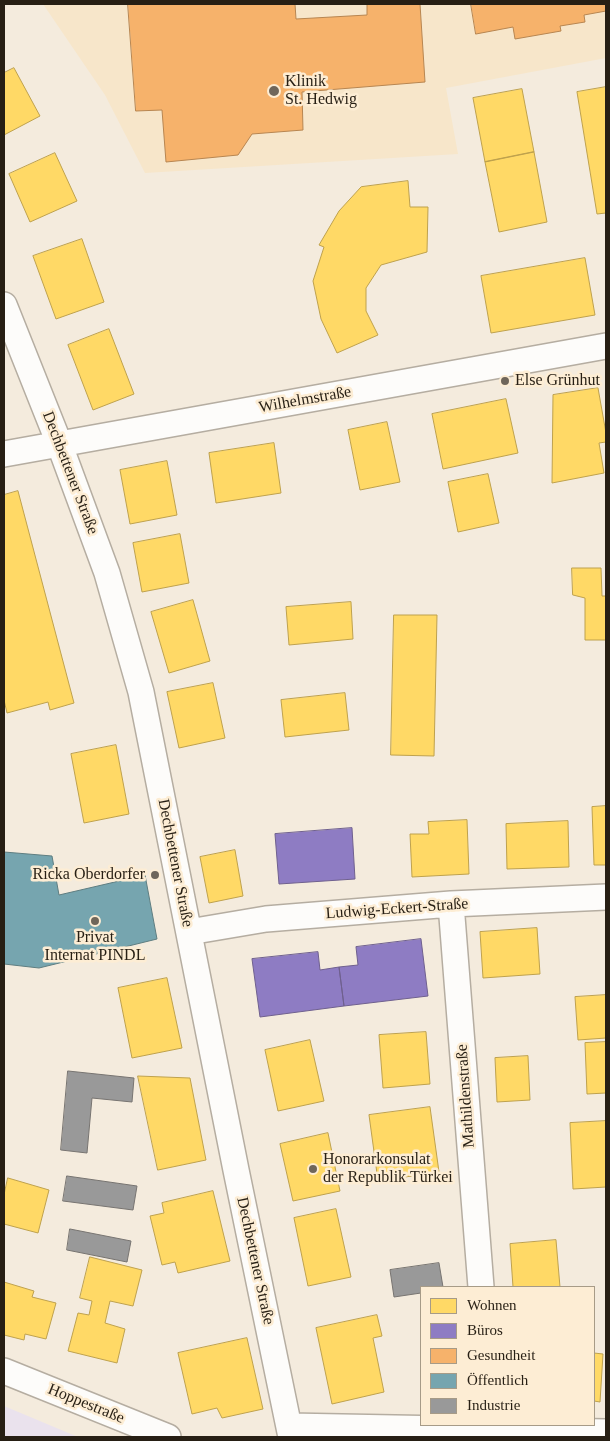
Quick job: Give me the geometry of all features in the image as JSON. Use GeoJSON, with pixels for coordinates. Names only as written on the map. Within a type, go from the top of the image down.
{"type":"FeatureCollection","features":[{"type":"Feature","properties":{"kind":"street","name":"Dechbettener Straße"},"geometry":{"type":"LineString","coordinates":[[4,305],[59,443],[107,573],[140,692],[290,1432]]}},
{"type":"Feature","properties":{"kind":"street","name":"Wilhelmstraße"},"geometry":{"type":"LineString","coordinates":[[4,454],[606,346]]}},
{"type":"Feature","properties":{"kind":"street","name":"Ludwig-Eckert-Straße"},"geometry":{"type":"LineString","coordinates":[[189,932],[266,919],[451,904],[606,897]]}},
{"type":"Feature","properties":{"kind":"street","name":"Mathildenstraße"},"geometry":{"type":"LineString","coordinates":[[451,904],[481,1286]]}},
{"type":"Feature","properties":{"kind":"street","name":"Hoppestraße"},"geometry":{"type":"LineString","coordinates":[[4,1371],[168,1437]]}},
{"type":"Feature","properties":{"kind":"street"},"geometry":{"type":"LineString","coordinates":[[290,1432],[492,1427],[606,1432]]}},
{"type":"Feature","properties":{"kind":"shaded area","name":"Klinik St. Hedwig"},"geometry":{"type":"Polygon","coordinates":[[[43,4],[606,4],[606,58],[446,88],[458,154],[145,173],[105,95],[43,4]]]}},
{"type":"Feature","properties":{"kind":"shaded area"},"geometry":{"type":"Polygon","coordinates":[[[4,1406],[78,1437],[4,1437],[4,1406]]]}},
{"type":"Feature","properties":{"kind":"building: Wohnen"},"geometry":{"type":"Polygon","coordinates":[[[14,68],[40,116],[4,135],[4,73],[14,68]]]}},
{"type":"Feature","properties":{"kind":"building: Wohnen"},"geometry":{"type":"Polygon","coordinates":[[[606,87],[606,213],[597,214],[577,92],[606,87]]]}},
{"type":"Feature","properties":{"kind":"building: Wohnen"},"geometry":{"type":"Polygon","coordinates":[[[522,89],[534,152],[485,162],[473,98],[522,89]]]}},
{"type":"Feature","properties":{"kind":"building: Wohnen"},"geometry":{"type":"Polygon","coordinates":[[[534,152],[547,222],[499,232],[485,162],[534,152]]]}},
{"type":"Feature","properties":{"kind":"building: Wohnen"},"geometry":{"type":"Polygon","coordinates":[[[55,153],[77,201],[30,222],[9,174],[55,153]]]}},
{"type":"Feature","properties":{"kind":"building: Wohnen"},"geometry":{"type":"Polygon","coordinates":[[[408,181],[410,207],[428,207],[427,252],[381,265],[366,288],[366,311],[378,335],[337,353],[321,319],[313,281],[324,247],[319,245],[339,211],[361,187],[408,181]]]}},
{"type":"Feature","properties":{"kind":"building: Wohnen"},"geometry":{"type":"Polygon","coordinates":[[[82,239],[104,302],[56,319],[33,256],[82,239]]]}},
{"type":"Feature","properties":{"kind":"building: Wohnen"},"geometry":{"type":"Polygon","coordinates":[[[585,258],[595,315],[491,333],[481,276],[585,258]]]}},
{"type":"Feature","properties":{"kind":"building: Wohnen"},"geometry":{"type":"Polygon","coordinates":[[[109,329],[134,394],[93,410],[68,345],[109,329]]]}},
{"type":"Feature","properties":{"kind":"building: Wohnen"},"geometry":{"type":"Polygon","coordinates":[[[598,388],[606,433],[606,442],[599,443],[604,473],[552,483],[553,395],[598,388]]]}},
{"type":"Feature","properties":{"kind":"building: Wohnen"},"geometry":{"type":"Polygon","coordinates":[[[506,399],[518,453],[443,469],[432,414],[506,399]]]}},
{"type":"Feature","properties":{"kind":"building: Wohnen"},"geometry":{"type":"Polygon","coordinates":[[[387,422],[400,482],[360,490],[348,430],[387,422]]]}},
{"type":"Feature","properties":{"kind":"building: Wohnen"},"geometry":{"type":"Polygon","coordinates":[[[274,443],[281,493],[216,503],[209,453],[274,443]]]}},
{"type":"Feature","properties":{"kind":"building: Wohnen"},"geometry":{"type":"Polygon","coordinates":[[[167,461],[177,515],[130,524],[120,470],[167,461]]]}},
{"type":"Feature","properties":{"kind":"building: Wohnen"},"geometry":{"type":"Polygon","coordinates":[[[488,474],[499,523],[458,532],[448,482],[488,474]]]}},
{"type":"Feature","properties":{"kind":"building: Wohnen"},"geometry":{"type":"Polygon","coordinates":[[[18,491],[74,703],[50,710],[48,702],[7,713],[4,700],[4,495],[18,491]]]}},
{"type":"Feature","properties":{"kind":"building: Wohnen"},"geometry":{"type":"Polygon","coordinates":[[[180,534],[189,583],[142,592],[133,543],[180,534]]]}},
{"type":"Feature","properties":{"kind":"building: Wohnen"},"geometry":{"type":"Polygon","coordinates":[[[572,568],[601,568],[602,596],[606,596],[606,640],[585,640],[585,598],[573,595],[572,568]]]}},
{"type":"Feature","properties":{"kind":"building: Wohnen"},"geometry":{"type":"Polygon","coordinates":[[[193,600],[210,661],[169,673],[151,612],[193,600]]]}},
{"type":"Feature","properties":{"kind":"building: Wohnen"},"geometry":{"type":"Polygon","coordinates":[[[351,602],[353,639],[289,645],[286,607],[351,602]]]}},
{"type":"Feature","properties":{"kind":"building: Wohnen"},"geometry":{"type":"Polygon","coordinates":[[[394,615],[437,615],[434,756],[391,755],[394,615]]]}},
{"type":"Feature","properties":{"kind":"building: Wohnen"},"geometry":{"type":"Polygon","coordinates":[[[213,683],[225,738],[179,748],[167,692],[213,683]]]}},
{"type":"Feature","properties":{"kind":"building: Wohnen"},"geometry":{"type":"Polygon","coordinates":[[[345,693],[349,730],[285,737],[281,700],[345,693]]]}},
{"type":"Feature","properties":{"kind":"building: Wohnen"},"geometry":{"type":"Polygon","coordinates":[[[116,745],[129,814],[84,823],[71,754],[116,745]]]}},
{"type":"Feature","properties":{"kind":"building: Wohnen"},"geometry":{"type":"Polygon","coordinates":[[[606,806],[606,865],[594,865],[592,807],[606,806]]]}},
{"type":"Feature","properties":{"kind":"building: Wohnen"},"geometry":{"type":"Polygon","coordinates":[[[467,820],[469,874],[412,877],[410,834],[429,834],[428,822],[467,820]]]}},
{"type":"Feature","properties":{"kind":"building: Wohnen"},"geometry":{"type":"Polygon","coordinates":[[[568,821],[569,867],[507,869],[506,824],[568,821]]]}},
{"type":"Feature","properties":{"kind":"building: Wohnen"},"geometry":{"type":"Polygon","coordinates":[[[235,850],[243,896],[209,903],[200,857],[235,850]]]}},
{"type":"Feature","properties":{"kind":"building: Wohnen"},"geometry":{"type":"Polygon","coordinates":[[[537,928],[540,974],[483,978],[480,932],[537,928]]]}},
{"type":"Feature","properties":{"kind":"building: Wohnen"},"geometry":{"type":"Polygon","coordinates":[[[167,978],[182,1048],[132,1058],[118,988],[167,978]]]}},
{"type":"Feature","properties":{"kind":"building: Wohnen"},"geometry":{"type":"Polygon","coordinates":[[[606,995],[606,1038],[578,1040],[575,997],[606,995]]]}},
{"type":"Feature","properties":{"kind":"building: Wohnen"},"geometry":{"type":"Polygon","coordinates":[[[426,1032],[430,1084],[383,1088],[379,1035],[426,1032]]]}},
{"type":"Feature","properties":{"kind":"building: Wohnen"},"geometry":{"type":"Polygon","coordinates":[[[310,1040],[324,1101],[278,1111],[265,1050],[310,1040]]]}},
{"type":"Feature","properties":{"kind":"building: Wohnen"},"geometry":{"type":"Polygon","coordinates":[[[606,1042],[606,1093],[587,1094],[585,1043],[606,1042]]]}},
{"type":"Feature","properties":{"kind":"building: Wohnen"},"geometry":{"type":"Polygon","coordinates":[[[528,1056],[530,1100],[497,1102],[495,1058],[528,1056]]]}},
{"type":"Feature","properties":{"kind":"building: Wohnen"},"geometry":{"type":"Polygon","coordinates":[[[138,1076],[190,1078],[206,1160],[158,1170],[138,1076]]]}},
{"type":"Feature","properties":{"kind":"building: Wohnen"},"geometry":{"type":"Polygon","coordinates":[[[430,1107],[439,1172],[378,1181],[369,1115],[430,1107]]]}},
{"type":"Feature","properties":{"kind":"building: Wohnen"},"geometry":{"type":"Polygon","coordinates":[[[606,1121],[606,1187],[573,1189],[570,1123],[606,1121]]]}},
{"type":"Feature","properties":{"kind":"building: Wohnen"},"geometry":{"type":"Polygon","coordinates":[[[328,1133],[340,1191],[293,1201],[280,1144],[328,1133]]]}},
{"type":"Feature","properties":{"kind":"building: Wohnen"},"geometry":{"type":"Polygon","coordinates":[[[8,1178],[49,1190],[38,1233],[4,1224],[4,1195],[8,1178]]]}},
{"type":"Feature","properties":{"kind":"building: Wohnen"},"geometry":{"type":"Polygon","coordinates":[[[213,1191],[230,1261],[178,1273],[175,1262],[162,1265],[150,1216],[164,1213],[162,1203],[213,1191]]]}},
{"type":"Feature","properties":{"kind":"building: Wohnen"},"geometry":{"type":"Polygon","coordinates":[[[336,1209],[351,1277],[308,1286],[294,1218],[336,1209]]]}},
{"type":"Feature","properties":{"kind":"building: Wohnen"},"geometry":{"type":"Polygon","coordinates":[[[556,1240],[560,1286],[513,1286],[510,1244],[556,1240]]]}},
{"type":"Feature","properties":{"kind":"building: Wohnen"},"geometry":{"type":"Polygon","coordinates":[[[90,1257],[142,1270],[133,1306],[110,1301],[105,1323],[125,1329],[117,1363],[68,1351],[78,1313],[89,1315],[92,1301],[80,1298],[90,1257]]]}},
{"type":"Feature","properties":{"kind":"building: Wohnen"},"geometry":{"type":"Polygon","coordinates":[[[4,1282],[34,1291],[32,1297],[56,1303],[46,1339],[25,1334],[24,1340],[4,1335],[4,1282]]]}},
{"type":"Feature","properties":{"kind":"building: Wohnen"},"geometry":{"type":"Polygon","coordinates":[[[377,1315],[382,1336],[373,1338],[384,1392],[332,1404],[316,1328],[377,1315]]]}},
{"type":"Feature","properties":{"kind":"building: Wohnen"},"geometry":{"type":"Polygon","coordinates":[[[247,1338],[263,1409],[222,1418],[217,1408],[192,1414],[178,1353],[247,1338]]]}},
{"type":"Feature","properties":{"kind":"building: Wohnen"},"geometry":{"type":"Polygon","coordinates":[[[595,1353],[603,1354],[600,1402],[595,1401],[595,1353]]]}},
{"type":"Feature","properties":{"kind":"building: Büros"},"geometry":{"type":"Polygon","coordinates":[[[352,828],[355,879],[279,884],[275,834],[352,828]]]}},
{"type":"Feature","properties":{"kind":"building: Büros"},"geometry":{"type":"Polygon","coordinates":[[[421,939],[428,996],[344,1006],[339,967],[358,965],[356,947],[421,939]]]}},
{"type":"Feature","properties":{"kind":"building: Büros"},"geometry":{"type":"Polygon","coordinates":[[[318,952],[320,970],[339,967],[344,1006],[260,1017],[252,959],[318,952]]]}},
{"type":"Feature","properties":{"kind":"building: Gesundheit"},"geometry":{"type":"Polygon","coordinates":[[[128,4],[295,4],[296,19],[367,15],[367,4],[420,4],[425,82],[302,92],[303,130],[252,134],[238,155],[166,162],[162,110],[136,111],[128,4]]]}},
{"type":"Feature","properties":{"kind":"building: Gesundheit"},"geometry":{"type":"Polygon","coordinates":[[[471,4],[606,4],[606,11],[584,15],[585,22],[560,26],[561,31],[515,39],[513,27],[476,34],[471,4]]]}},
{"type":"Feature","properties":{"kind":"building: Öffentlich"},"geometry":{"type":"Polygon","coordinates":[[[4,852],[52,856],[59,895],[145,875],[157,939],[39,968],[4,964],[4,852]]]}},
{"type":"Feature","properties":{"kind":"building: Industrie"},"geometry":{"type":"Polygon","coordinates":[[[68,1071],[134,1078],[132,1102],[92,1098],[87,1153],[61,1150],[68,1071]]]}},
{"type":"Feature","properties":{"kind":"building: Industrie"},"geometry":{"type":"Polygon","coordinates":[[[67,1176],[137,1186],[133,1210],[63,1201],[67,1176]]]}},
{"type":"Feature","properties":{"kind":"building: Industrie"},"geometry":{"type":"Polygon","coordinates":[[[70,1229],[131,1241],[127,1262],[67,1250],[70,1229]]]}},
{"type":"Feature","properties":{"kind":"building: Industrie"},"geometry":{"type":"Polygon","coordinates":[[[439,1263],[443,1286],[420,1286],[420,1293],[394,1297],[390,1270],[439,1263]]]}},
{"type":"Feature","properties":{"kind":"place","name":"Klinik St. Hedwig"},"geometry":{"type":"Point","coordinates":[274,91]}},
{"type":"Feature","properties":{"kind":"place","name":"Else Grünhut"},"geometry":{"type":"Point","coordinates":[505,381]}},
{"type":"Feature","properties":{"kind":"place","name":"Ricka Oberdorfer"},"geometry":{"type":"Point","coordinates":[155,875]}},
{"type":"Feature","properties":{"kind":"place","name":"Privat Internat PINDL"},"geometry":{"type":"Point","coordinates":[95,921]}},
{"type":"Feature","properties":{"kind":"place","name":"Honorarkonsulat der Republik Türkei"},"geometry":{"type":"Point","coordinates":[313,1169]}}]}
